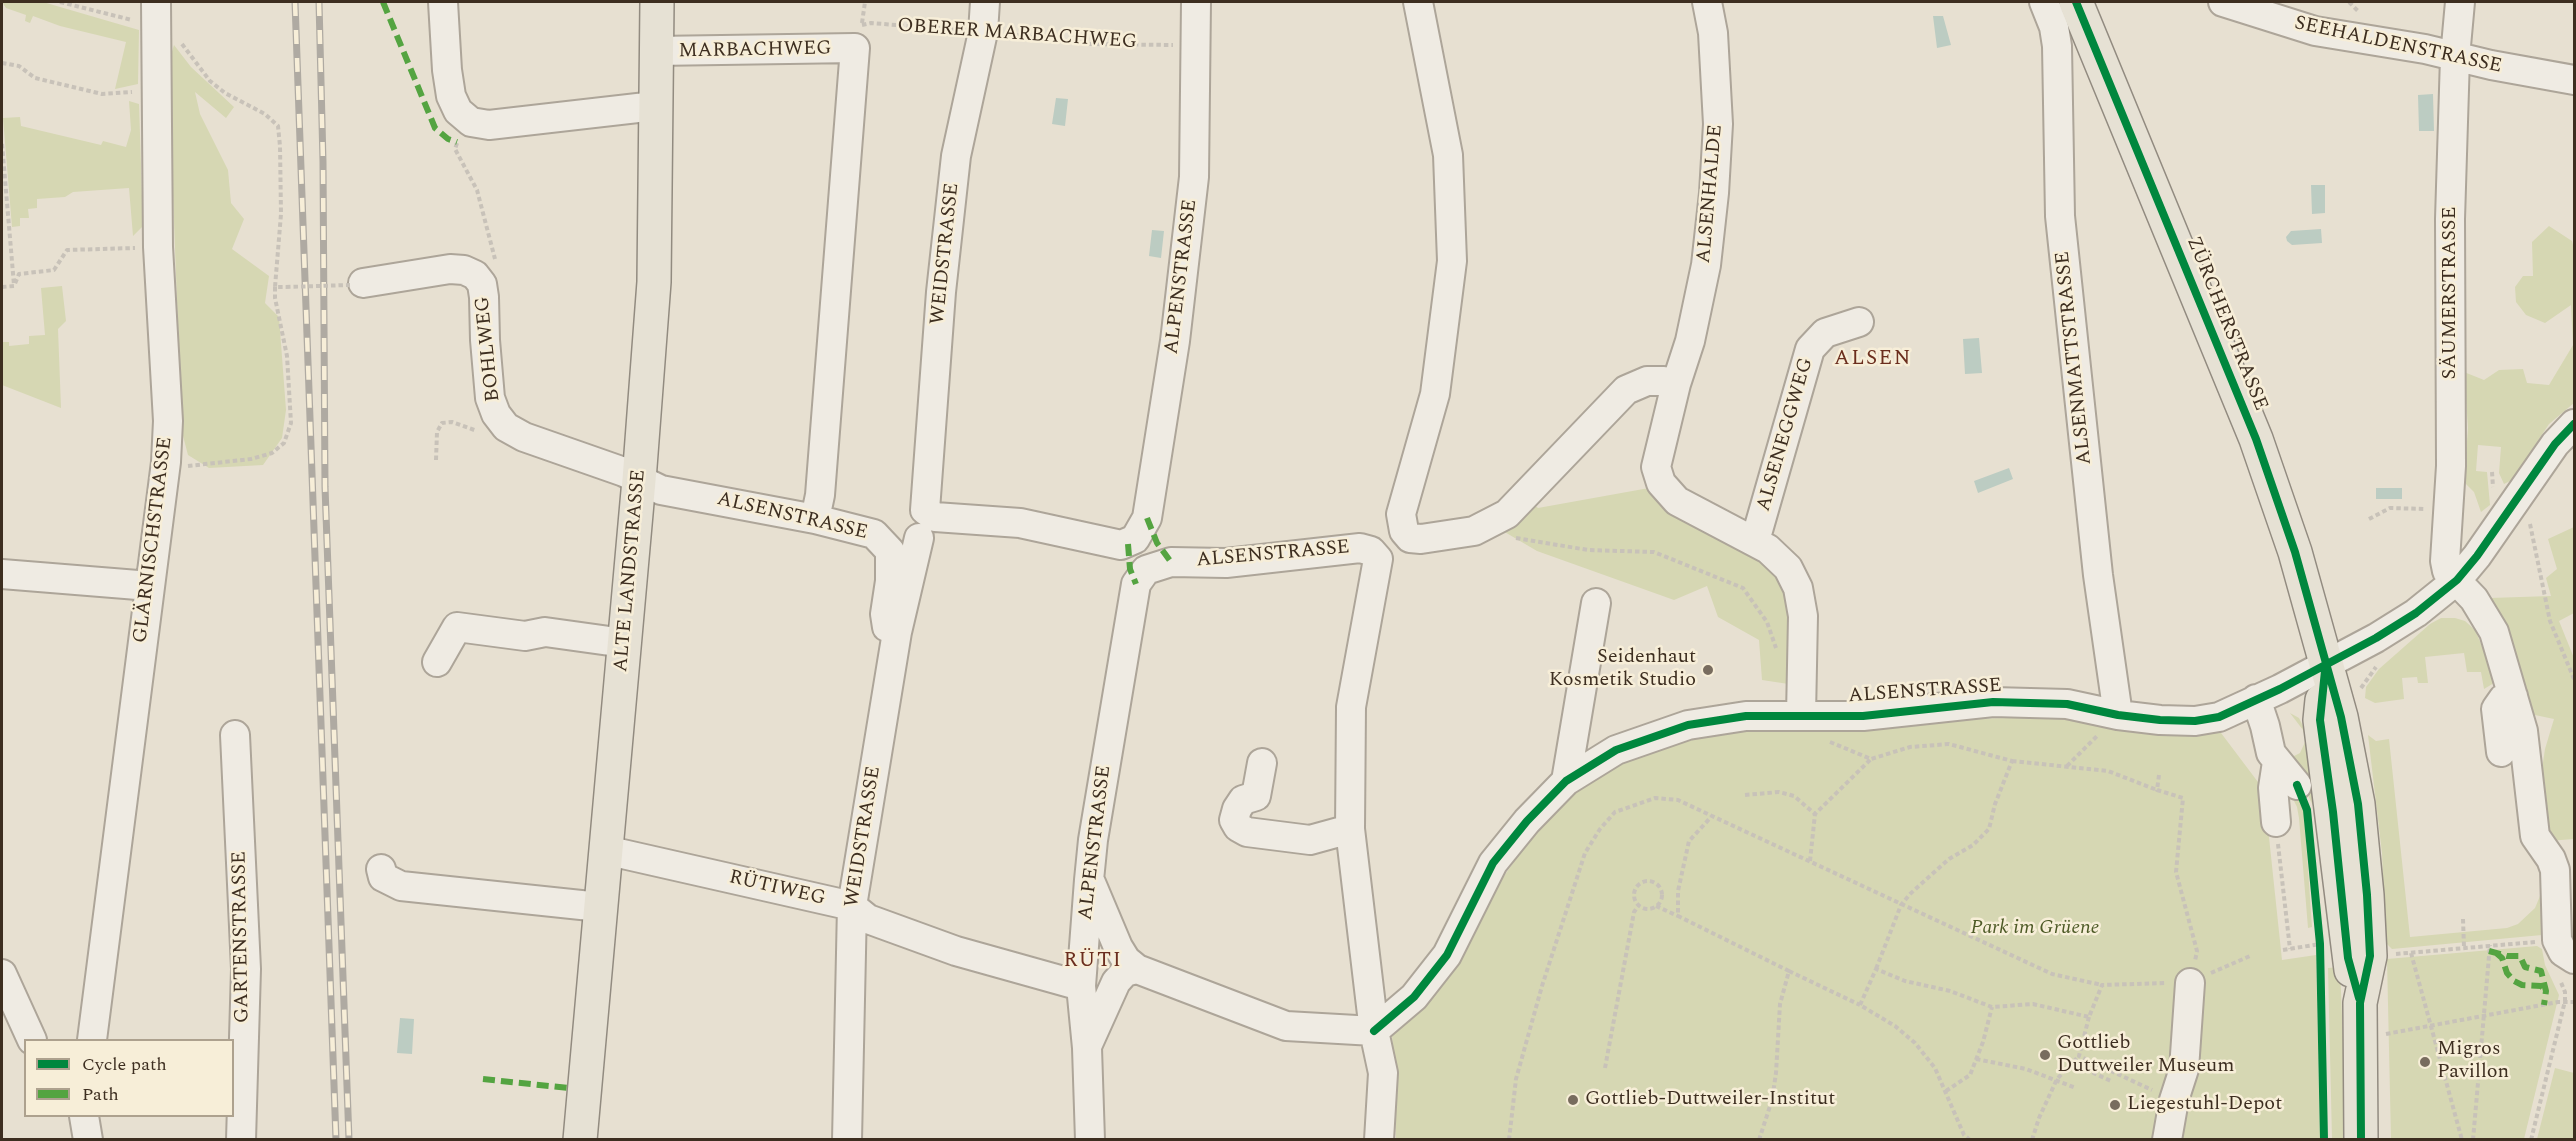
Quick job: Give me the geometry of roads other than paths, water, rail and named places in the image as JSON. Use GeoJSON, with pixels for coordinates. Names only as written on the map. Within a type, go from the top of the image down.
{"type":"FeatureCollection","features":[{"type":"Feature","properties":{"kind":"main road","name":"ALTE LANDSTRASSE"},"geometry":{"type":"LineString","coordinates":[[580,1140],[639,480],[654,282],[657,2]]}},
{"type":"Feature","properties":{"kind":"main road","name":"ZÜRCHERSTRASSE"},"geometry":{"type":"LineString","coordinates":[[2076,2],[2256,439],[2295,552],[2341,717],[2358,804],[2370,956],[2360,1003],[2361,1140]]}},
{"type":"Feature","properties":{"kind":"street","name":"GLÄRNISCHSTRASSE"},"geometry":{"type":"LineString","coordinates":[[92,1039],[166,462],[168,421],[158,247],[156,2]]}},
{"type":"Feature","properties":{"kind":"street"},"geometry":{"type":"LineString","coordinates":[[443,2],[447,70],[452,96],[458,111],[471,122],[489,125],[655,106]]}},
{"type":"Feature","properties":{"kind":"street","name":"WEIDSTRASSE"},"geometry":{"type":"LineString","coordinates":[[985,2],[983,32],[956,156],[942,292],[925,510],[935,517],[1020,523],[1113,544],[1128,544]]}},
{"type":"Feature","properties":{"kind":"street","name":"ALPENSTRASSE"},"geometry":{"type":"LineString","coordinates":[[1128,544],[1140,534],[1147,518],[1174,341],[1194,177],[1196,2]]}},
{"type":"Feature","properties":{"kind":"street"},"geometry":{"type":"LineString","coordinates":[[1418,2],[1448,155],[1452,261],[1435,394],[1401,513],[1404,531],[1410,538],[1421,539],[1474,531],[1507,514],[1626,390],[1647,381],[1676,384],[1658,452],[1656,467],[1660,483],[1677,501],[1755,541],[1768,549],[1788,568],[1798,588],[1803,616],[1801,715]]}},
{"type":"Feature","properties":{"kind":"street","name":"ALSENHALDE"},"geometry":{"type":"LineString","coordinates":[[1676,384],[1690,342],[1706,265],[1714,193],[1717,94],[1713,33],[1707,2]]}},
{"type":"Feature","properties":{"kind":"street","name":"ALSENMATTSTRASSE"},"geometry":{"type":"LineString","coordinates":[[2044,2],[2054,27],[2057,46],[2060,216],[2098,575],[2118,715]]}},
{"type":"Feature","properties":{"kind":"street","name":"SEEHALDENSTRASSE"},"geometry":{"type":"LineString","coordinates":[[2223,2],[2315,31],[2425,49],[2574,80]]}},
{"type":"Feature","properties":{"kind":"street","name":"SÄUMERSTRASSE"},"geometry":{"type":"LineString","coordinates":[[2460,2],[2455,57],[2450,219],[2451,466],[2445,561],[2447,571],[2474,599],[2494,632],[2513,696],[2523,731],[2535,836],[2551,859],[2565,887],[2562,957]]}},
{"type":"Feature","properties":{"kind":"street","name":"MARBACHWEG"},"geometry":{"type":"LineString","coordinates":[[655,51],[859,36],[820,495],[815,519]]}},
{"type":"Feature","properties":{"kind":"street","name":"BOHLWEG"},"geometry":{"type":"LineString","coordinates":[[357,284],[450,269],[464,270],[475,275],[482,284],[484,297],[490,398],[501,421],[506,427],[524,437],[624,471],[639,480]]}},
{"type":"Feature","properties":{"kind":"street","name":"ALSENEGGWEG"},"geometry":{"type":"LineString","coordinates":[[1755,541],[1810,349],[1825,333],[1859,322]]}},
{"type":"Feature","properties":{"kind":"street","name":"ALSENSTRASSE"},"geometry":{"type":"LineString","coordinates":[[1374,1031],[1395,1015],[1421,989],[1447,955],[1493,863],[1527,821],[1566,781],[1617,750],[1688,725],[1746,716],[1863,716],[1994,702],[2067,704],[2118,715],[2160,720],[2194,721],[2219,717],[2326,665],[2416,613],[2457,580],[2477,556],[2555,444],[2574,424]]}},
{"type":"Feature","properties":{"kind":"street","name":"ALSENSTRASSE"},"geometry":{"type":"LineString","coordinates":[[639,480],[661,490],[815,519],[874,534],[890,551],[890,581],[885,614],[887,627],[897,632]]}},
{"type":"Feature","properties":{"kind":"street","name":"WEIDSTRASSE"},"geometry":{"type":"LineString","coordinates":[[847,1140],[852,906],[897,632],[919,538]]}},
{"type":"Feature","properties":{"kind":"street","name":"ALSENSTRASSE"},"geometry":{"type":"LineString","coordinates":[[1136,584],[1146,570],[1171,562],[1226,563],[1360,548],[1371,551],[1378,559],[1351,707],[1350,830]]}},
{"type":"Feature","properties":{"kind":"street"},"geometry":{"type":"LineString","coordinates":[[2,574],[150,586]]}},
{"type":"Feature","properties":{"kind":"street","name":"ALPENSTRASSE"},"geometry":{"type":"LineString","coordinates":[[1090,1140],[1087,1047],[1081,986],[1089,880],[1093,840],[1136,584]]}},
{"type":"Feature","properties":{"kind":"street"},"geometry":{"type":"LineString","coordinates":[[1566,781],[1596,603]]}},
{"type":"Feature","properties":{"kind":"street"},"geometry":{"type":"LineString","coordinates":[[437,662],[457,627],[525,636],[545,632],[624,643]]}},
{"type":"Feature","properties":{"kind":"street"},"geometry":{"type":"LineString","coordinates":[[2501,752],[2496,709],[2503,699],[2513,696]]}},
{"type":"Feature","properties":{"kind":"street"},"geometry":{"type":"LineString","coordinates":[[2256,699],[2271,753],[2296,786]]}},
{"type":"Feature","properties":{"kind":"street","name":"GARTENSTRASSE"},"geometry":{"type":"LineString","coordinates":[[235,735],[246,969],[241,1140]]}},
{"type":"Feature","properties":{"kind":"street"},"geometry":{"type":"LineString","coordinates":[[2276,822],[2273,788],[2277,762]]}},
{"type":"Feature","properties":{"kind":"street"},"geometry":{"type":"LineString","coordinates":[[1262,763],[1256,796],[1243,800],[1236,809],[1234,820],[1238,827],[1247,831],[1310,840],[1350,830],[1374,1031],[1383,1073],[1379,1140]]}},
{"type":"Feature","properties":{"kind":"street","name":"RÜTIWEG"},"geometry":{"type":"LineString","coordinates":[[605,850],[852,906],[868,919],[956,951],[1081,986]]}},
{"type":"Feature","properties":{"kind":"street"},"geometry":{"type":"LineString","coordinates":[[381,869],[383,877],[401,886],[600,907]]}},
{"type":"Feature","properties":{"kind":"street"},"geometry":{"type":"LineString","coordinates":[[1089,880],[1118,947],[1126,960],[1137,969],[1286,1026],[1374,1031]]}},
{"type":"Feature","properties":{"kind":"street"},"geometry":{"type":"LineString","coordinates":[[1087,1047],[1116,982],[1125,972],[1137,969]]}},
{"type":"Feature","properties":{"kind":"street"},"geometry":{"type":"LineString","coordinates":[[2,974],[31,1039]]}},
{"type":"Feature","properties":{"kind":"street"},"geometry":{"type":"LineString","coordinates":[[2167,1140],[2174,1100],[2184,1069],[2190,982]]}},
{"type":"Feature","properties":{"kind":"street"},"geometry":{"type":"LineString","coordinates":[[84,1117],[88,1140]]}},
{"type":"Feature","properties":{"kind":"railway"},"geometry":{"type":"LineString","coordinates":[[295,2],[336,1140]]}},
{"type":"Feature","properties":{"kind":"railway"},"geometry":{"type":"LineString","coordinates":[[319,2],[323,162],[325,487],[349,1140]]}},
{"type":"Feature","properties":{"kind":"place","name":"Seidenhaut Kosmetik Studio"},"geometry":{"type":"Point","coordinates":[1708,670]}},
{"type":"Feature","properties":{"kind":"place","name":"Gottlieb Duttweiler Museum"},"geometry":{"type":"Point","coordinates":[2045,1055]}},
{"type":"Feature","properties":{"kind":"place","name":"Migros Pavillon"},"geometry":{"type":"Point","coordinates":[2425,1062]}},
{"type":"Feature","properties":{"kind":"place","name":"Gottlieb-Duttweiler-Institut"},"geometry":{"type":"Point","coordinates":[1573,1100]}},
{"type":"Feature","properties":{"kind":"place","name":"Liegestuhl-Depot"},"geometry":{"type":"Point","coordinates":[2115,1105]}},
{"type":"Feature","properties":{"kind":"district","name":"ALSEN"},"geometry":{"type":"Point","coordinates":[1873,360]}},
{"type":"Feature","properties":{"kind":"district","name":"RÜTI"},"geometry":{"type":"Point","coordinates":[1093,962]}},
{"type":"Feature","properties":{"kind":"park label","name":"Park im Grüene"},"geometry":{"type":"Point","coordinates":[2035,929]}}]}
